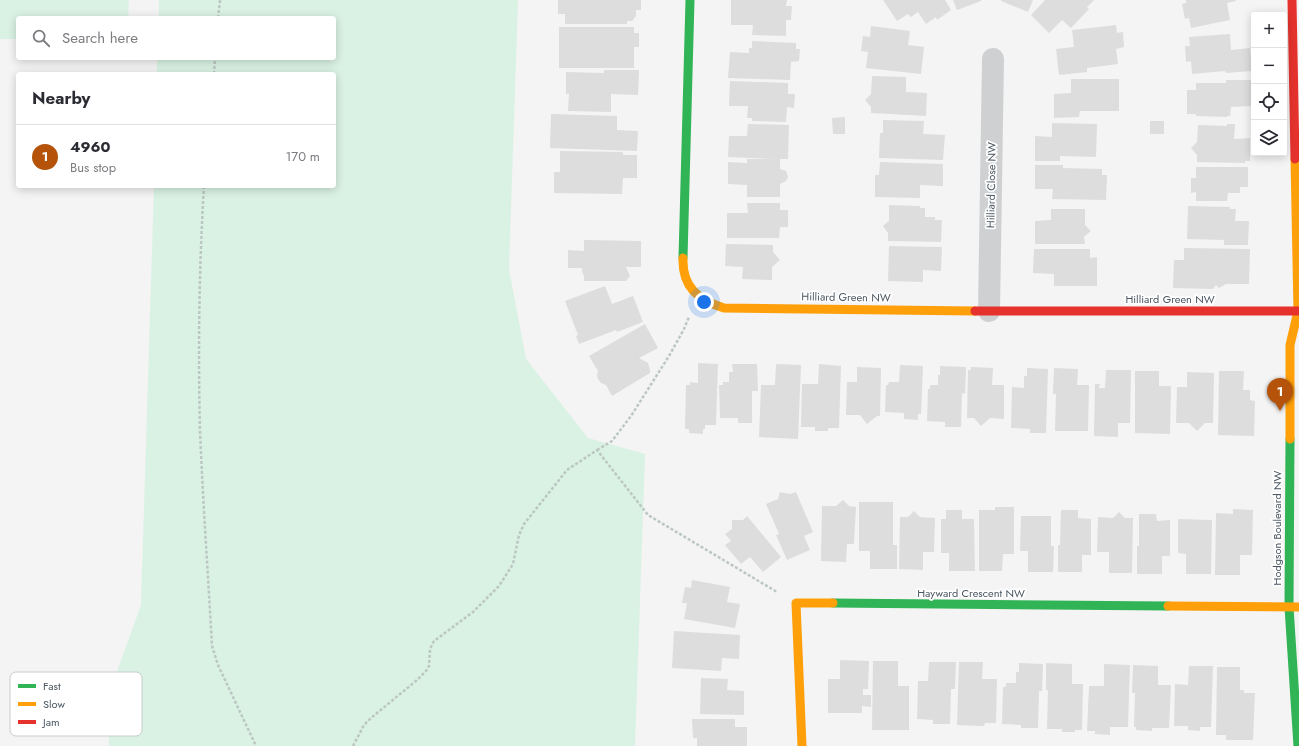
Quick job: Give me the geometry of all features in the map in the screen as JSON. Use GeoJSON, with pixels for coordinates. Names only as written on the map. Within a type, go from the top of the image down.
{"type":"FeatureCollection","features":[{"type":"Feature","properties":{"kind":"street","name":"Hilliard Green NW"},"geometry":{"type":"LineString","coordinates":[[690,0],[684,266],[689,286],[698,297],[708,304],[724,308],[1299,311]]}},
{"type":"Feature","properties":{"kind":"street","name":"Hodgson Boulevard NW"},"geometry":{"type":"LineString","coordinates":[[1292,0],[1299,311],[1290,345],[1289,608],[1298,746]]}},
{"type":"Feature","properties":{"kind":"street","name":"Hilliard Close NW"},"geometry":{"type":"LineString","coordinates":[[988,310],[993,60]]}},
{"type":"Feature","properties":{"kind":"street","name":"Hayward Crescent NW"},"geometry":{"type":"LineString","coordinates":[[796,603],[1299,607]]}},
{"type":"Feature","properties":{"kind":"street"},"geometry":{"type":"LineString","coordinates":[[796,603],[802,746]]}},
{"type":"Feature","properties":{"kind":"path"},"geometry":{"type":"LineString","coordinates":[[218,16],[220,0]]}},
{"type":"Feature","properties":{"kind":"path"},"geometry":{"type":"LineString","coordinates":[[214,72],[215,60]]}},
{"type":"Feature","properties":{"kind":"path"},"geometry":{"type":"LineString","coordinates":[[204,188],[201,247],[199,360],[200,431],[212,646],[218,665],[256,746]]}},
{"type":"Feature","properties":{"kind":"path"},"geometry":{"type":"LineString","coordinates":[[353,746],[364,725],[385,705],[426,671],[430,649],[434,641],[476,609],[499,586],[513,564],[519,535],[524,524],[567,470],[612,441],[651,386],[684,329],[698,297]]}},
{"type":"Feature","properties":{"kind":"path"},"geometry":{"type":"LineString","coordinates":[[597,450],[648,515],[796,603]]}},
{"type":"Feature","properties":{"kind":"green space"},"geometry":{"type":"Polygon","coordinates":[[[0,0],[129,0],[128,16],[16,16],[16,39],[0,39],[0,0]]]}},
{"type":"Feature","properties":{"kind":"green space"},"geometry":{"type":"Polygon","coordinates":[[[159,0],[518,0],[509,269],[526,359],[588,438],[645,454],[635,746],[109,746],[109,736],[142,736],[142,672],[117,672],[141,605],[154,188],[336,188],[336,72],[157,72],[157,60],[336,60],[336,16],[159,16],[159,0]]]}},
{"type":"Feature","properties":{"kind":"building"},"geometry":{"type":"Polygon","coordinates":[[[558,0],[641,0],[641,10],[636,10],[636,16],[632,21],[627,21],[627,24],[565,24],[565,14],[558,14],[558,0]]]}},
{"type":"Feature","properties":{"kind":"building"},"geometry":{"type":"Polygon","coordinates":[[[731,0],[787,0],[786,6],[792,6],[791,20],[786,20],[786,36],[752,35],[753,25],[731,25],[731,0]]]}},
{"type":"Feature","properties":{"kind":"building"},"geometry":{"type":"Polygon","coordinates":[[[883,0],[945,0],[951,10],[937,20],[936,17],[926,24],[918,12],[911,17],[908,14],[897,21],[883,0]]]}},
{"type":"Feature","properties":{"kind":"building"},"geometry":{"type":"Polygon","coordinates":[[[953,0],[981,0],[981,1],[957,10],[953,0]]]}},
{"type":"Feature","properties":{"kind":"building"},"geometry":{"type":"Polygon","coordinates":[[[1001,0],[1033,0],[1028,12],[1001,0]]]}},
{"type":"Feature","properties":{"kind":"building"},"geometry":{"type":"Polygon","coordinates":[[[1045,0],[1094,0],[1087,7],[1089,9],[1071,28],[1062,20],[1049,33],[1031,15],[1045,0]]]}},
{"type":"Feature","properties":{"kind":"building"},"geometry":{"type":"Polygon","coordinates":[[[1186,0],[1236,1],[1227,3],[1230,20],[1191,28],[1189,18],[1185,19],[1182,4],[1186,3],[1186,0]]]}},
{"type":"Feature","properties":{"kind":"building"},"geometry":{"type":"Polygon","coordinates":[[[1116,25],[1117,33],[1123,32],[1124,47],[1116,49],[1118,64],[1087,68],[1087,72],[1059,75],[1056,49],[1074,47],[1072,30],[1116,25]]]}},
{"type":"Feature","properties":{"kind":"building"},"geometry":{"type":"Polygon","coordinates":[[[871,26],[910,31],[908,45],[924,47],[921,74],[866,68],[868,52],[861,51],[863,36],[870,37],[871,26]]]}},
{"type":"Feature","properties":{"kind":"building"},"geometry":{"type":"Polygon","coordinates":[[[559,27],[634,27],[634,33],[639,33],[639,47],[634,47],[634,68],[559,68],[559,27]]]}},
{"type":"Feature","properties":{"kind":"building"},"geometry":{"type":"Polygon","coordinates":[[[1230,34],[1231,50],[1250,48],[1251,71],[1226,73],[1225,71],[1192,74],[1191,61],[1186,62],[1185,46],[1190,46],[1189,37],[1230,34]]]}},
{"type":"Feature","properties":{"kind":"building"},"geometry":{"type":"Polygon","coordinates":[[[752,41],[796,43],[796,49],[800,49],[799,61],[791,62],[790,80],[728,78],[730,52],[749,53],[749,48],[752,48],[752,41]]]}},
{"type":"Feature","properties":{"kind":"building"},"geometry":{"type":"Polygon","coordinates":[[[604,70],[639,70],[638,95],[611,94],[611,112],[568,111],[569,94],[566,94],[566,72],[604,73],[604,70]]]}},
{"type":"Feature","properties":{"kind":"building"},"geometry":{"type":"Polygon","coordinates":[[[872,76],[906,77],[906,92],[927,93],[926,116],[871,113],[871,107],[865,100],[871,94],[872,76]]]}},
{"type":"Feature","properties":{"kind":"building"},"geometry":{"type":"Polygon","coordinates":[[[1071,79],[1119,79],[1119,111],[1080,111],[1079,117],[1054,118],[1054,94],[1071,93],[1071,79]]]}},
{"type":"Feature","properties":{"kind":"building"},"geometry":{"type":"Polygon","coordinates":[[[1226,80],[1251,80],[1251,106],[1231,107],[1230,116],[1227,117],[1196,116],[1196,114],[1187,114],[1187,90],[1196,90],[1196,83],[1226,83],[1226,80]]]}},
{"type":"Feature","properties":{"kind":"building"},"geometry":{"type":"Polygon","coordinates":[[[730,81],[788,83],[788,94],[795,94],[794,108],[787,107],[786,122],[752,121],[752,118],[747,118],[748,106],[729,106],[730,81]]]}},
{"type":"Feature","properties":{"kind":"building"},"geometry":{"type":"Polygon","coordinates":[[[551,114],[617,116],[617,130],[638,131],[637,151],[550,148],[551,114]]]}},
{"type":"Feature","properties":{"kind":"building"},"geometry":{"type":"Polygon","coordinates":[[[845,117],[845,134],[833,134],[832,118],[845,117]]]}},
{"type":"Feature","properties":{"kind":"building"},"geometry":{"type":"Polygon","coordinates":[[[883,120],[924,121],[923,134],[945,135],[943,160],[879,158],[880,133],[883,133],[883,120]]]}},
{"type":"Feature","properties":{"kind":"building"},"geometry":{"type":"Polygon","coordinates":[[[1150,121],[1164,121],[1164,134],[1150,134],[1150,121]]]}},
{"type":"Feature","properties":{"kind":"building"},"geometry":{"type":"Polygon","coordinates":[[[1052,123],[1097,124],[1096,157],[1060,156],[1060,161],[1035,161],[1035,136],[1052,137],[1052,123]]]}},
{"type":"Feature","properties":{"kind":"building"},"geometry":{"type":"Polygon","coordinates":[[[748,124],[789,125],[788,159],[780,159],[780,169],[786,171],[788,177],[786,181],[780,184],[780,197],[747,197],[747,185],[728,184],[728,162],[747,163],[747,159],[775,159],[728,157],[729,136],[747,136],[748,124]]]}},
{"type":"Feature","properties":{"kind":"building"},"geometry":{"type":"Polygon","coordinates":[[[1227,124],[1235,124],[1234,139],[1250,138],[1250,161],[1245,161],[1245,163],[1197,162],[1197,155],[1191,148],[1197,142],[1198,125],[1227,126],[1227,124]]]}},
{"type":"Feature","properties":{"kind":"building"},"geometry":{"type":"Polygon","coordinates":[[[560,151],[623,152],[623,155],[637,155],[637,178],[623,178],[622,194],[554,193],[554,172],[560,172],[560,151]]]}},
{"type":"Feature","properties":{"kind":"building"},"geometry":{"type":"Polygon","coordinates":[[[880,162],[943,164],[943,186],[920,185],[920,198],[875,197],[875,175],[879,175],[880,162]]]}},
{"type":"Feature","properties":{"kind":"building"},"geometry":{"type":"Polygon","coordinates":[[[1035,165],[1063,165],[1063,168],[1102,169],[1102,175],[1107,175],[1106,200],[1052,199],[1053,189],[1035,189],[1035,165]]]}},
{"type":"Feature","properties":{"kind":"building"},"geometry":{"type":"Polygon","coordinates":[[[1196,167],[1248,167],[1248,187],[1240,187],[1240,193],[1228,193],[1227,201],[1196,201],[1196,192],[1191,193],[1191,178],[1196,178],[1196,167]]]}},
{"type":"Feature","properties":{"kind":"building"},"geometry":{"type":"Polygon","coordinates":[[[747,203],[780,203],[780,210],[788,210],[788,227],[780,227],[779,238],[727,238],[727,213],[748,213],[747,203]]]}},
{"type":"Feature","properties":{"kind":"building"},"geometry":{"type":"Polygon","coordinates":[[[889,205],[920,206],[920,208],[925,208],[925,217],[935,217],[935,220],[942,220],[941,242],[888,241],[888,233],[883,226],[889,221],[889,205]]]}},
{"type":"Feature","properties":{"kind":"building"},"geometry":{"type":"Polygon","coordinates":[[[1188,206],[1230,207],[1230,209],[1236,209],[1235,221],[1249,221],[1248,245],[1224,245],[1224,240],[1187,239],[1188,206]]]}},
{"type":"Feature","properties":{"kind":"building"},"geometry":{"type":"Polygon","coordinates":[[[1051,209],[1085,209],[1085,225],[1091,231],[1084,237],[1085,244],[1035,244],[1035,221],[1051,220],[1051,209]]]}},
{"type":"Feature","properties":{"kind":"building"},"geometry":{"type":"Polygon","coordinates":[[[584,240],[641,241],[641,267],[626,267],[630,276],[626,281],[584,281],[582,268],[568,268],[568,250],[584,251],[584,240]]]}},
{"type":"Feature","properties":{"kind":"building"},"geometry":{"type":"Polygon","coordinates":[[[726,244],[773,245],[773,252],[780,260],[772,267],[772,280],[742,279],[743,267],[725,266],[726,244]]]}},
{"type":"Feature","properties":{"kind":"building"},"geometry":{"type":"Polygon","coordinates":[[[889,246],[942,247],[941,271],[923,270],[923,282],[888,281],[889,246]]]}},
{"type":"Feature","properties":{"kind":"building"},"geometry":{"type":"Polygon","coordinates":[[[1184,248],[1250,249],[1249,284],[1226,284],[1219,288],[1216,285],[1213,289],[1173,288],[1174,260],[1184,260],[1184,248]]]}},
{"type":"Feature","properties":{"kind":"building"},"geometry":{"type":"Polygon","coordinates":[[[1034,249],[1090,249],[1090,258],[1097,257],[1097,286],[1054,286],[1054,274],[1033,273],[1034,249]]]}},
{"type":"Feature","properties":{"kind":"building"},"geometry":{"type":"Polygon","coordinates":[[[605,286],[612,304],[633,296],[643,322],[617,332],[616,330],[579,344],[576,336],[578,335],[565,301],[605,286]]]}},
{"type":"Feature","properties":{"kind":"building"},"geometry":{"type":"Polygon","coordinates":[[[645,324],[658,348],[639,358],[648,363],[650,373],[612,396],[606,385],[601,383],[598,379],[598,371],[589,356],[645,324]]]}},
{"type":"Feature","properties":{"kind":"building"},"geometry":{"type":"Polygon","coordinates":[[[698,363],[718,364],[716,425],[705,425],[703,434],[689,433],[689,429],[685,429],[686,385],[690,385],[690,382],[698,383],[698,363]]]}},
{"type":"Feature","properties":{"kind":"building"},"geometry":{"type":"Polygon","coordinates":[[[732,364],[757,364],[758,391],[752,391],[752,423],[738,423],[738,418],[720,418],[719,385],[723,385],[723,382],[729,382],[729,372],[733,372],[732,364]]]}},
{"type":"Feature","properties":{"kind":"building"},"geometry":{"type":"Polygon","coordinates":[[[776,364],[801,365],[798,439],[759,437],[761,385],[775,385],[776,364]]]}},
{"type":"Feature","properties":{"kind":"building"},"geometry":{"type":"Polygon","coordinates":[[[819,364],[841,366],[839,428],[828,428],[828,431],[815,431],[815,427],[801,427],[802,384],[818,384],[819,364]]]}},
{"type":"Feature","properties":{"kind":"building"},"geometry":{"type":"Polygon","coordinates":[[[900,365],[923,366],[921,414],[918,414],[918,420],[904,419],[904,413],[885,412],[886,385],[888,385],[889,382],[899,382],[900,365]]]}},
{"type":"Feature","properties":{"kind":"building"},"geometry":{"type":"Polygon","coordinates":[[[940,366],[966,367],[965,394],[962,393],[961,427],[945,427],[945,422],[927,421],[928,389],[930,389],[930,385],[938,385],[940,366]]]}},
{"type":"Feature","properties":{"kind":"building"},"geometry":{"type":"Polygon","coordinates":[[[857,367],[881,368],[880,416],[877,416],[867,424],[860,415],[846,415],[847,382],[857,382],[857,367]]]}},
{"type":"Feature","properties":{"kind":"building"},"geometry":{"type":"Polygon","coordinates":[[[971,367],[993,368],[992,385],[1004,385],[1004,419],[990,418],[981,426],[974,418],[967,418],[968,370],[971,370],[971,367]]]}},
{"type":"Feature","properties":{"kind":"building"},"geometry":{"type":"Polygon","coordinates":[[[1027,368],[1048,369],[1046,433],[1030,433],[1030,429],[1011,428],[1012,387],[1024,388],[1024,376],[1027,376],[1027,368]]]}},
{"type":"Feature","properties":{"kind":"building"},"geometry":{"type":"Polygon","coordinates":[[[1054,368],[1078,369],[1077,385],[1089,385],[1088,431],[1055,431],[1056,394],[1053,394],[1054,368]]]}},
{"type":"Feature","properties":{"kind":"building"},"geometry":{"type":"Polygon","coordinates":[[[1106,370],[1131,370],[1130,423],[1118,423],[1118,437],[1094,436],[1095,384],[1100,384],[1099,388],[1105,388],[1106,370]]]}},
{"type":"Feature","properties":{"kind":"building"},"geometry":{"type":"Polygon","coordinates":[[[1135,371],[1159,371],[1159,386],[1171,386],[1170,434],[1135,433],[1135,371]]]}},
{"type":"Feature","properties":{"kind":"building"},"geometry":{"type":"Polygon","coordinates":[[[1219,371],[1244,371],[1243,390],[1250,390],[1250,400],[1255,401],[1254,436],[1218,435],[1219,371]]]}},
{"type":"Feature","properties":{"kind":"building"},"geometry":{"type":"Polygon","coordinates":[[[1187,372],[1214,373],[1213,423],[1205,423],[1197,431],[1189,423],[1176,423],[1177,387],[1187,387],[1187,372]]]}},
{"type":"Feature","properties":{"kind":"building"},"geometry":{"type":"Polygon","coordinates":[[[780,492],[790,494],[796,492],[813,532],[804,536],[810,550],[787,560],[776,535],[779,534],[766,504],[778,499],[780,492]]]}},
{"type":"Feature","properties":{"kind":"building"},"geometry":{"type":"Polygon","coordinates":[[[843,500],[849,506],[856,507],[854,544],[847,544],[846,562],[821,561],[822,506],[836,506],[843,500]]]}},
{"type":"Feature","properties":{"kind":"building"},"geometry":{"type":"Polygon","coordinates":[[[859,502],[893,502],[893,545],[897,545],[897,569],[870,569],[870,551],[859,551],[859,502]]]}},
{"type":"Feature","properties":{"kind":"building"},"geometry":{"type":"Polygon","coordinates":[[[995,507],[1014,507],[1014,554],[1003,554],[1002,571],[979,571],[979,510],[995,510],[995,507]]]}},
{"type":"Feature","properties":{"kind":"building"},"geometry":{"type":"Polygon","coordinates":[[[1233,509],[1253,510],[1252,555],[1240,555],[1240,575],[1215,575],[1216,513],[1233,514],[1233,509]]]}},
{"type":"Feature","properties":{"kind":"building"},"geometry":{"type":"Polygon","coordinates":[[[946,510],[962,510],[962,519],[974,519],[975,571],[949,571],[949,553],[941,553],[941,519],[946,519],[946,510]]]}},
{"type":"Feature","properties":{"kind":"building"},"geometry":{"type":"Polygon","coordinates":[[[1061,510],[1078,510],[1078,518],[1091,519],[1091,555],[1082,555],[1082,572],[1058,572],[1058,545],[1060,545],[1061,510]]]}},
{"type":"Feature","properties":{"kind":"building"},"geometry":{"type":"Polygon","coordinates":[[[914,511],[920,517],[935,518],[934,552],[923,552],[923,570],[899,569],[900,517],[908,517],[914,511]]]}},
{"type":"Feature","properties":{"kind":"building"},"geometry":{"type":"Polygon","coordinates":[[[1119,512],[1125,518],[1133,518],[1132,573],[1109,573],[1109,552],[1097,552],[1098,517],[1113,518],[1119,512]]]}},
{"type":"Feature","properties":{"kind":"building"},"geometry":{"type":"Polygon","coordinates":[[[1139,514],[1156,514],[1157,521],[1170,520],[1170,556],[1162,556],[1162,574],[1137,574],[1139,514]]]}},
{"type":"Feature","properties":{"kind":"building"},"geometry":{"type":"Polygon","coordinates":[[[747,516],[781,557],[763,572],[750,557],[741,564],[725,545],[731,541],[725,534],[732,529],[732,520],[743,520],[747,516]]]}},
{"type":"Feature","properties":{"kind":"building"},"geometry":{"type":"Polygon","coordinates":[[[1021,516],[1051,516],[1051,546],[1054,546],[1053,572],[1028,572],[1028,551],[1020,551],[1021,516]]]}},
{"type":"Feature","properties":{"kind":"building"},"geometry":{"type":"Polygon","coordinates":[[[1178,519],[1212,520],[1211,574],[1186,574],[1186,554],[1178,553],[1178,519]]]}},
{"type":"Feature","properties":{"kind":"building"},"geometry":{"type":"Polygon","coordinates":[[[692,580],[730,587],[727,602],[740,604],[735,628],[684,619],[687,603],[682,603],[685,587],[691,588],[692,580]]]}},
{"type":"Feature","properties":{"kind":"building"},"geometry":{"type":"Polygon","coordinates":[[[674,631],[740,635],[739,659],[722,658],[721,671],[672,668],[674,631]]]}},
{"type":"Feature","properties":{"kind":"building"},"geometry":{"type":"Polygon","coordinates":[[[840,660],[869,661],[868,689],[863,689],[863,695],[871,695],[871,707],[862,706],[862,713],[828,713],[828,679],[840,679],[840,660]]]}},
{"type":"Feature","properties":{"kind":"building"},"geometry":{"type":"Polygon","coordinates":[[[873,661],[898,661],[898,686],[909,686],[909,730],[872,730],[873,661]]]}},
{"type":"Feature","properties":{"kind":"building"},"geometry":{"type":"Polygon","coordinates":[[[929,662],[956,662],[955,689],[951,689],[950,724],[933,724],[933,720],[917,719],[918,681],[928,681],[929,662]]]}},
{"type":"Feature","properties":{"kind":"building"},"geometry":{"type":"Polygon","coordinates":[[[959,662],[983,662],[982,679],[997,679],[996,723],[985,723],[984,726],[957,725],[959,662]]]}},
{"type":"Feature","properties":{"kind":"building"},"geometry":{"type":"Polygon","coordinates":[[[1019,663],[1043,664],[1042,691],[1039,691],[1038,728],[1021,728],[1021,725],[1002,724],[1003,687],[1006,687],[1006,683],[1016,683],[1016,672],[1019,672],[1019,663]]]}},
{"type":"Feature","properties":{"kind":"building"},"geometry":{"type":"Polygon","coordinates":[[[1046,663],[1072,664],[1072,684],[1083,684],[1082,730],[1075,730],[1075,732],[1062,732],[1062,729],[1047,729],[1048,690],[1046,690],[1046,663]]]}},
{"type":"Feature","properties":{"kind":"building"},"geometry":{"type":"Polygon","coordinates":[[[1104,664],[1130,665],[1128,727],[1110,727],[1110,735],[1095,734],[1095,731],[1087,731],[1089,686],[1104,686],[1104,664]]]}},
{"type":"Feature","properties":{"kind":"building"},"geometry":{"type":"Polygon","coordinates":[[[1133,665],[1158,666],[1158,685],[1171,685],[1169,728],[1152,728],[1152,731],[1136,730],[1136,727],[1134,727],[1135,693],[1132,693],[1133,665]]]}},
{"type":"Feature","properties":{"kind":"building"},"geometry":{"type":"Polygon","coordinates":[[[1189,666],[1213,666],[1211,727],[1200,727],[1200,731],[1188,730],[1188,726],[1174,726],[1175,684],[1188,685],[1189,666]]]}},
{"type":"Feature","properties":{"kind":"building"},"geometry":{"type":"Polygon","coordinates":[[[1217,667],[1240,667],[1240,690],[1244,690],[1244,693],[1255,693],[1253,740],[1226,740],[1226,735],[1216,735],[1217,667]]]}},
{"type":"Feature","properties":{"kind":"building"},"geometry":{"type":"Polygon","coordinates":[[[701,678],[728,679],[727,690],[744,691],[744,715],[700,714],[701,678]]]}},
{"type":"Feature","properties":{"kind":"building"},"geometry":{"type":"Polygon","coordinates":[[[692,719],[735,719],[735,727],[747,727],[747,746],[697,746],[697,738],[693,738],[692,719]]]}},
{"type":"Feature","properties":{"kind":"traffic: fast"},"geometry":{"type":"LineString","coordinates":[[683,258],[690,0]]}},
{"type":"Feature","properties":{"kind":"traffic: fast"},"geometry":{"type":"LineString","coordinates":[[1290,439],[1289,607],[1298,746]]}},
{"type":"Feature","properties":{"kind":"traffic: fast"},"geometry":{"type":"LineString","coordinates":[[833,603],[1168,606]]}},
{"type":"Feature","properties":{"kind":"traffic: slow"},"geometry":{"type":"LineString","coordinates":[[1290,439],[1290,345],[1298,311],[1295,159]]}},
{"type":"Feature","properties":{"kind":"traffic: slow"},"geometry":{"type":"LineString","coordinates":[[683,258],[685,277],[693,291],[706,301],[724,308],[975,311]]}},
{"type":"Feature","properties":{"kind":"traffic: slow"},"geometry":{"type":"LineString","coordinates":[[802,746],[796,603],[833,603]]}},
{"type":"Feature","properties":{"kind":"traffic: slow"},"geometry":{"type":"LineString","coordinates":[[1168,606],[1299,607]]}},
{"type":"Feature","properties":{"kind":"traffic: jam"},"geometry":{"type":"LineString","coordinates":[[1292,0],[1295,159]]}},
{"type":"Feature","properties":{"kind":"traffic: jam"},"geometry":{"type":"LineString","coordinates":[[975,311],[1299,311]]}},
{"type":"Feature","properties":{"kind":"place","name":"4960"},"geometry":{"type":"Point","coordinates":[1280,411]}}]}
